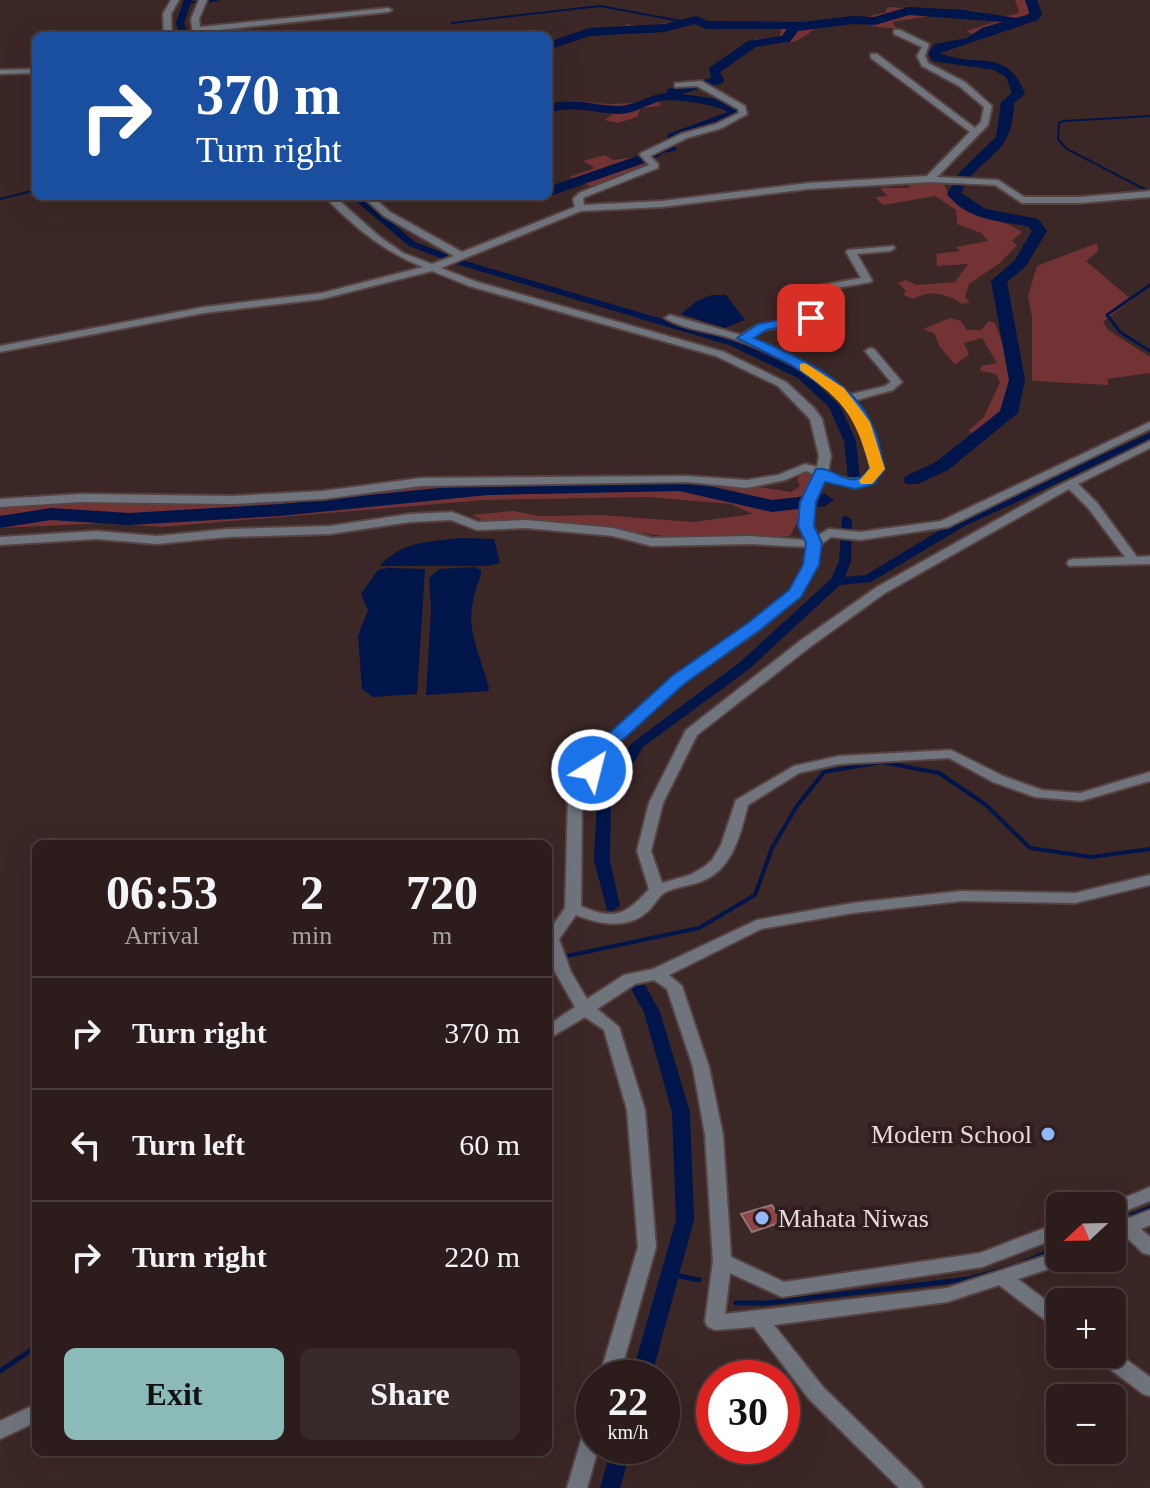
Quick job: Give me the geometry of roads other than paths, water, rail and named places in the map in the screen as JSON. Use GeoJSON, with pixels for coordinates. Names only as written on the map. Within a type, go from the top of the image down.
{"type":"FeatureCollection","features":[{"type":"Feature","properties":{"kind":"street"},"geometry":{"type":"LineString","coordinates":[[168,32],[167,14],[175,0]]}},
{"type":"Feature","properties":{"kind":"street"},"geometry":{"type":"LineString","coordinates":[[197,32],[195,19],[203,0]]}},
{"type":"Feature","properties":{"kind":"street"},"geometry":{"type":"LineString","coordinates":[[205,32],[388,10]]}},
{"type":"Feature","properties":{"kind":"street"},"geometry":{"type":"LineString","coordinates":[[897,32],[926,46],[921,56],[925,64],[962,84],[988,106],[985,123],[930,179]]}},
{"type":"Feature","properties":{"kind":"street"},"geometry":{"type":"LineString","coordinates":[[874,56],[975,132]]}},
{"type":"Feature","properties":{"kind":"street"},"geometry":{"type":"LineString","coordinates":[[0,72],[32,71]]}},
{"type":"Feature","properties":{"kind":"street"},"geometry":{"type":"LineString","coordinates":[[580,208],[578,199],[582,195],[655,166],[645,158],[684,136],[719,126],[743,114],[742,108],[702,85],[678,85]]}},
{"type":"Feature","properties":{"kind":"street"},"geometry":{"type":"LineString","coordinates":[[0,349],[204,310],[322,296],[436,267],[580,208],[662,204],[808,186],[930,179],[998,183],[1022,200],[1080,200],[1150,194]]}},
{"type":"Feature","properties":{"kind":"street"},"geometry":{"type":"LineString","coordinates":[[333,200],[400,255],[473,284],[720,354],[759,372],[782,384],[810,410],[825,456],[822,472],[808,502],[806,526],[814,543],[811,565],[796,593],[754,627],[678,680],[608,744],[575,796],[573,908],[552,936]]}},
{"type":"Feature","properties":{"kind":"street"},"geometry":{"type":"LineString","coordinates":[[371,200],[387,214],[458,258]]}},
{"type":"Feature","properties":{"kind":"street"},"geometry":{"type":"LineString","coordinates":[[744,338],[762,327],[811,319],[802,303],[810,290],[867,280],[851,252],[890,248]]}},
{"type":"Feature","properties":{"kind":"street"},"geometry":{"type":"LineString","coordinates":[[0,503],[81,498],[232,500],[323,495],[421,482],[687,479],[747,484],[781,478],[805,467],[822,472],[833,481],[855,484],[869,481],[877,469],[872,439],[847,399],[824,378],[744,338],[670,318]]}},
{"type":"Feature","properties":{"kind":"street"},"geometry":{"type":"LineString","coordinates":[[847,399],[889,388],[897,382],[870,351]]}},
{"type":"Feature","properties":{"kind":"street"},"geometry":{"type":"LineString","coordinates":[[0,541],[96,535],[157,540],[228,533],[330,530],[410,518],[452,516],[477,526],[526,524],[613,532],[652,542],[750,540],[814,543],[829,533],[854,536],[944,524],[1150,425]]}},
{"type":"Feature","properties":{"kind":"street"},"geometry":{"type":"LineString","coordinates":[[657,890],[644,851],[656,803],[691,733],[805,644],[881,590],[1071,484],[1150,444]]}},
{"type":"Feature","properties":{"kind":"street"},"geometry":{"type":"LineString","coordinates":[[1071,484],[1093,506],[1133,560]]}},
{"type":"Feature","properties":{"kind":"street"},"geometry":{"type":"LineString","coordinates":[[1073,563],[1150,560]]}},
{"type":"Feature","properties":{"kind":"street"},"geometry":{"type":"LineString","coordinates":[[573,908],[600,918],[630,916],[645,906],[657,890],[704,875],[725,854],[741,803],[794,770],[839,760],[951,754],[998,779],[1040,794],[1081,797],[1150,776]]}},
{"type":"Feature","properties":{"kind":"street"},"geometry":{"type":"LineString","coordinates":[[552,1030],[630,979],[657,974],[757,925],[853,908],[961,896],[1075,898],[1150,880]]}},
{"type":"Feature","properties":{"kind":"street"},"geometry":{"type":"LineString","coordinates":[[552,944],[563,972],[584,1008],[611,1027],[636,1110],[647,1247],[614,1360]]}},
{"type":"Feature","properties":{"kind":"street"},"geometry":{"type":"LineString","coordinates":[[657,974],[674,986],[701,1067],[714,1135],[722,1261],[715,1322],[947,1295],[1046,1263]]}},
{"type":"Feature","properties":{"kind":"street"},"geometry":{"type":"LineString","coordinates":[[1126,1213],[1150,1194]]}},
{"type":"Feature","properties":{"kind":"street"},"geometry":{"type":"LineString","coordinates":[[1126,1220],[1150,1217]]}},
{"type":"Feature","properties":{"kind":"street"},"geometry":{"type":"LineString","coordinates":[[1126,1229],[1150,1248]]}},
{"type":"Feature","properties":{"kind":"street"},"geometry":{"type":"LineString","coordinates":[[722,1261],[782,1290],[982,1260],[1046,1235]]}},
{"type":"Feature","properties":{"kind":"street"},"geometry":{"type":"LineString","coordinates":[[1004,1279],[1046,1310]]}},
{"type":"Feature","properties":{"kind":"street"},"geometry":{"type":"LineString","coordinates":[[759,1319],[816,1393],[913,1488]]}},
{"type":"Feature","properties":{"kind":"street"},"geometry":{"type":"LineString","coordinates":[[1124,1368],[1150,1388]]}},
{"type":"Feature","properties":{"kind":"street"},"geometry":{"type":"LineString","coordinates":[[0,1431],[32,1414]]}},
{"type":"Feature","properties":{"kind":"street"},"geometry":{"type":"LineString","coordinates":[[577,1488],[584,1464]]}},
{"type":"Feature","properties":{"kind":"waterway"},"geometry":{"type":"LineString","coordinates":[[183,32],[180,23],[188,0]]}},
{"type":"Feature","properties":{"kind":"waterway"},"geometry":{"type":"LineString","coordinates":[[205,2],[218,0]]}},
{"type":"Feature","properties":{"kind":"waterway"},"geometry":{"type":"LineString","coordinates":[[912,480],[942,466],[1009,413],[1017,380],[999,281],[1021,263],[1040,231],[1033,222],[981,213],[954,194],[965,175],[1002,137],[1007,125],[1008,102],[1019,94],[1012,75],[997,67],[936,58],[934,53],[939,47],[971,41],[986,31],[1034,17],[1036,14],[1031,0]]}},
{"type":"Feature","properties":{"kind":"waterway"},"geometry":{"type":"LineString","coordinates":[[187,2],[199,2]]}},
{"type":"Feature","properties":{"kind":"waterway"},"geometry":{"type":"LineString","coordinates":[[452,23],[600,6],[686,22]]}},
{"type":"Feature","properties":{"kind":"waterway"},"geometry":{"type":"LineString","coordinates":[[801,26],[853,20],[875,21],[908,11],[1011,20]]}},
{"type":"Feature","properties":{"kind":"waterway"},"geometry":{"type":"LineString","coordinates":[[552,45],[589,32],[664,28],[696,20],[706,25],[801,26]]}},
{"type":"Feature","properties":{"kind":"waterway"},"geometry":{"type":"LineString","coordinates":[[674,139],[733,115],[735,111],[721,103],[681,98],[673,92],[718,80],[713,71],[752,44],[786,39],[794,28],[801,26]]}},
{"type":"Feature","properties":{"kind":"waterway"},"geometry":{"type":"LineString","coordinates":[[552,107],[575,103],[620,110],[644,105],[653,98],[674,96]]}},
{"type":"Feature","properties":{"kind":"waterway"},"geometry":{"type":"LineString","coordinates":[[1150,116],[1064,121],[1059,123],[1058,139],[1067,149],[1150,192]]}},
{"type":"Feature","properties":{"kind":"waterway"},"geometry":{"type":"LineString","coordinates":[[552,191],[670,148]]}},
{"type":"Feature","properties":{"kind":"waterway"},"geometry":{"type":"LineString","coordinates":[[0,199],[32,191]]}},
{"type":"Feature","properties":{"kind":"waterway"},"geometry":{"type":"LineString","coordinates":[[360,200],[412,244],[459,262],[733,343],[802,376],[834,406],[850,441],[854,479]]}},
{"type":"Feature","properties":{"kind":"waterway"},"geometry":{"type":"LineString","coordinates":[[1150,285],[1107,315],[1120,332],[1150,351]]}},
{"type":"Feature","properties":{"kind":"waterway"},"geometry":{"type":"LineString","coordinates":[[872,576],[959,524],[1150,436]]}},
{"type":"Feature","properties":{"kind":"waterway"},"geometry":{"type":"LineString","coordinates":[[0,522],[51,514],[129,519],[280,510],[488,489],[679,485],[772,506],[825,500]]}},
{"type":"Feature","properties":{"kind":"waterway"},"geometry":{"type":"LineString","coordinates":[[837,581],[845,561],[846,520]]}},
{"type":"Feature","properties":{"kind":"waterway"},"geometry":{"type":"LineString","coordinates":[[837,581],[867,579]]}},
{"type":"Feature","properties":{"kind":"waterway"},"geometry":{"type":"LineString","coordinates":[[612,906],[602,860],[604,800],[638,744],[744,666],[837,581]]}},
{"type":"Feature","properties":{"kind":"waterway"},"geometry":{"type":"LineString","coordinates":[[562,957],[699,928],[755,895],[772,848],[797,806],[824,772],[882,762],[939,773],[986,805],[1030,848],[1091,857],[1150,849]]}},
{"type":"Feature","properties":{"kind":"waterway"},"geometry":{"type":"LineString","coordinates":[[639,989],[652,1012],[681,1112],[685,1220],[646,1360]]}},
{"type":"Feature","properties":{"kind":"waterway"},"geometry":{"type":"LineString","coordinates":[[1126,1218],[1150,1208]]}},
{"type":"Feature","properties":{"kind":"waterway"},"geometry":{"type":"LineString","coordinates":[[736,1303],[767,1303],[969,1279],[1016,1266],[1046,1253]]}},
{"type":"Feature","properties":{"kind":"waterway"},"geometry":{"type":"LineString","coordinates":[[670,1274],[699,1280]]}},
{"type":"Feature","properties":{"kind":"waterway"},"geometry":{"type":"LineString","coordinates":[[0,1371],[32,1350]]}},
{"type":"Feature","properties":{"kind":"waterway"},"geometry":{"type":"LineString","coordinates":[[610,1488],[617,1464]]}},
{"type":"Feature","properties":{"kind":"place","name":"Modern School"},"geometry":{"type":"Point","coordinates":[1048,1134]}},
{"type":"Feature","properties":{"kind":"place","name":"Mahata Niwas"},"geometry":{"type":"Point","coordinates":[762,1218]}}]}
